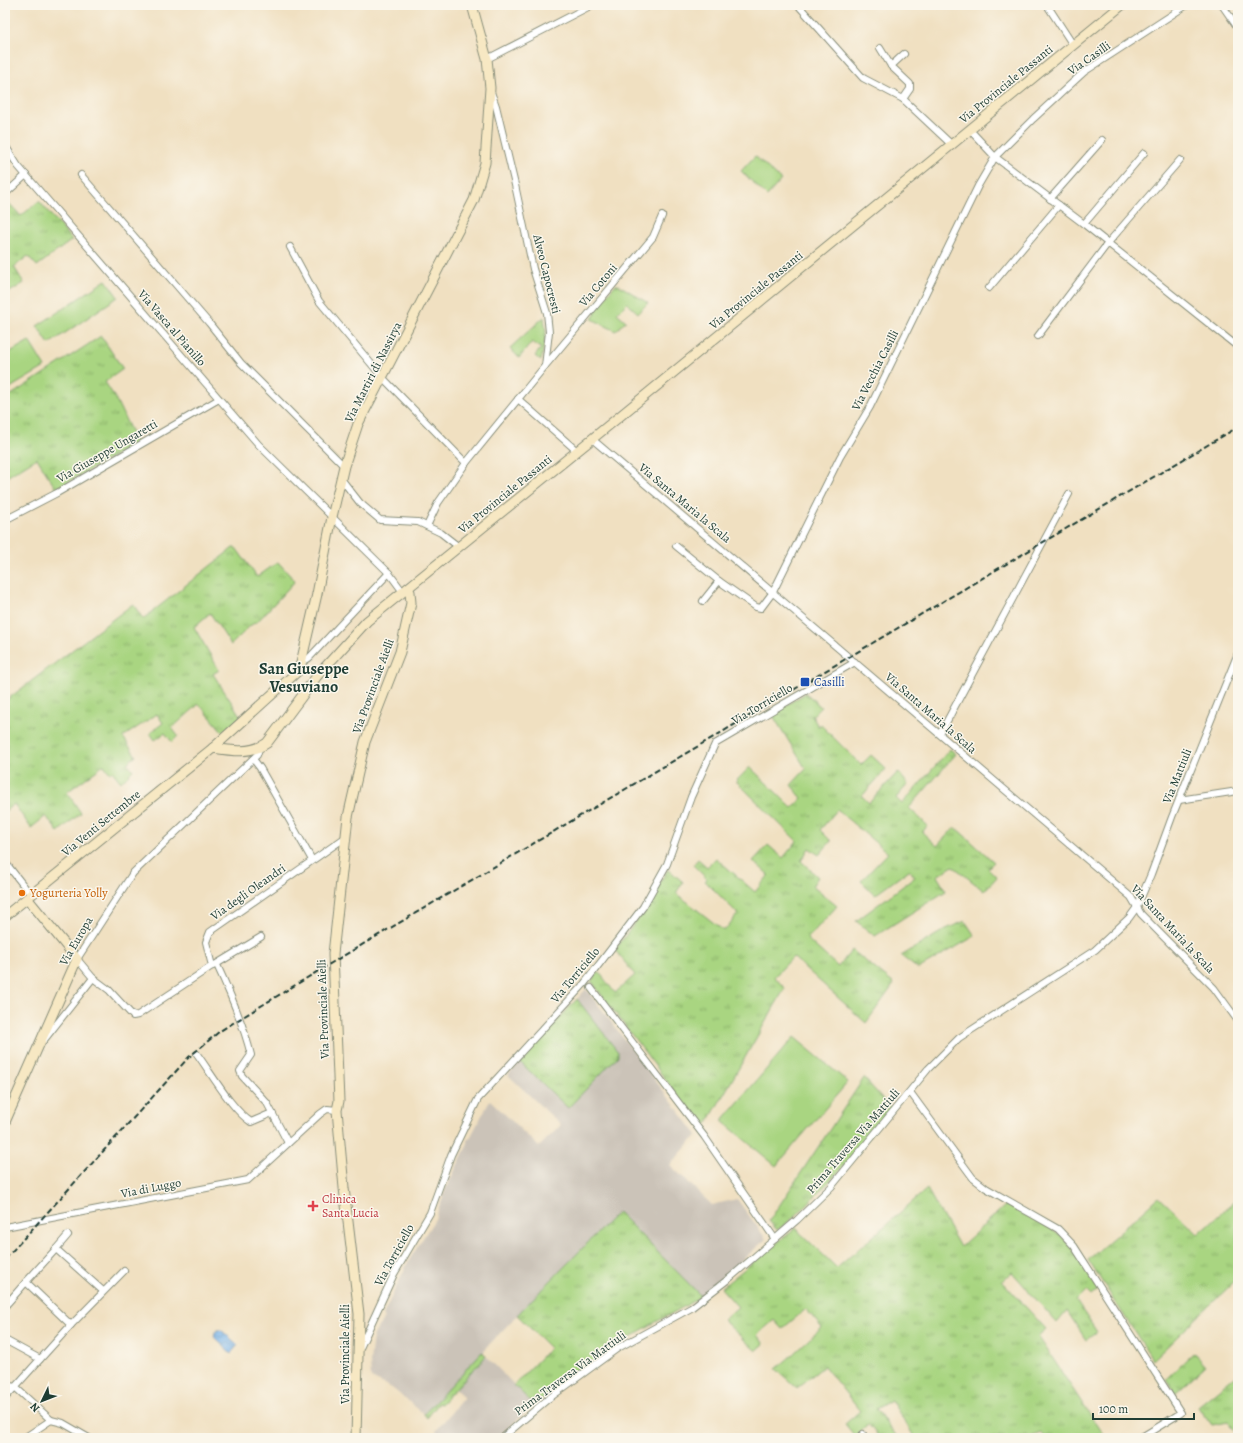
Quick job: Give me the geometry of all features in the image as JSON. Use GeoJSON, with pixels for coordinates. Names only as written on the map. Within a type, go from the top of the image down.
{"type":"FeatureCollection","features":[{"type":"Feature","properties":{"kind":"main road","name":"Via Martiri di Nassirya"},"geometry":{"type":"LineString","coordinates":[[213,748],[295,675],[301,663],[344,466],[358,424],[474,200],[485,163],[490,88],[487,59],[472,5]]}},
{"type":"Feature","properties":{"kind":"main road","name":"Via Provinciale Passanti"},"geometry":{"type":"LineString","coordinates":[[259,749],[281,726],[317,676],[349,638],[367,621],[592,439],[1122,5]]}},
{"type":"Feature","properties":{"kind":"main road","name":"Via Provinciale Aielli"},"geometry":{"type":"LineString","coordinates":[[356,1438],[359,1314],[344,1188],[337,1110],[339,1101],[333,954],[348,816],[365,742],[400,652],[411,603],[410,592],[405,590]]}},
{"type":"Feature","properties":{"kind":"main road"},"geometry":{"type":"LineString","coordinates":[[213,748],[232,751],[259,749]]}},
{"type":"Feature","properties":{"kind":"main road","name":"Via Venti Settembre"},"geometry":{"type":"LineString","coordinates":[[5,916],[213,748]]}},
{"type":"Feature","properties":{"kind":"main road"},"geometry":{"type":"LineString","coordinates":[[29,897],[77,959]]}},
{"type":"Feature","properties":{"kind":"main road","name":"Via Europa"},"geometry":{"type":"LineString","coordinates":[[5,1122],[77,959]]}},
{"type":"Feature","properties":{"kind":"street"},"geometry":{"type":"LineString","coordinates":[[487,59],[592,5]]}},
{"type":"Feature","properties":{"kind":"street"},"geometry":{"type":"LineString","coordinates":[[798,5],[863,78],[903,99],[952,145]]}},
{"type":"Feature","properties":{"kind":"street"},"geometry":{"type":"LineString","coordinates":[[1047,5],[1073,45]]}},
{"type":"Feature","properties":{"kind":"street","name":"Via Casilli"},"geometry":{"type":"LineString","coordinates":[[995,157],[1033,119],[1084,72],[1187,5]]}},
{"type":"Feature","properties":{"kind":"street"},"geometry":{"type":"LineString","coordinates":[[1222,5],[1238,28]]}},
{"type":"Feature","properties":{"kind":"street"},"geometry":{"type":"LineString","coordinates":[[880,48],[891,66],[910,84],[910,89],[903,99]]}},
{"type":"Feature","properties":{"kind":"street"},"geometry":{"type":"LineString","coordinates":[[891,66],[904,54]]}},
{"type":"Feature","properties":{"kind":"street","name":"Alveo Capocresti"},"geometry":{"type":"LineString","coordinates":[[490,88],[496,106],[533,269],[547,313],[549,332],[545,366]]}},
{"type":"Feature","properties":{"kind":"street"},"geometry":{"type":"LineString","coordinates":[[970,130],[995,157],[1084,224],[1238,347]]}},
{"type":"Feature","properties":{"kind":"street"},"geometry":{"type":"LineString","coordinates":[[1050,199],[1102,140]]}},
{"type":"Feature","properties":{"kind":"street","name":"Via Vasca al Pianillo"},"geometry":{"type":"LineString","coordinates":[[5,146],[26,175],[259,446],[405,590]]}},
{"type":"Feature","properties":{"kind":"street"},"geometry":{"type":"LineString","coordinates":[[1084,224],[1144,153]]}},
{"type":"Feature","properties":{"kind":"street","name":"Via Vecchia Casilli"},"geometry":{"type":"LineString","coordinates":[[719,581],[756,607],[761,608],[764,606],[773,592],[840,457],[870,407],[978,186],[995,157]]}},
{"type":"Feature","properties":{"kind":"street"},"geometry":{"type":"LineString","coordinates":[[1038,336],[1108,243],[1180,160]]}},
{"type":"Feature","properties":{"kind":"street"},"geometry":{"type":"LineString","coordinates":[[5,194],[26,175]]}},
{"type":"Feature","properties":{"kind":"street"},"geometry":{"type":"LineString","coordinates":[[81,175],[204,317],[241,363],[344,466]]}},
{"type":"Feature","properties":{"kind":"street"},"geometry":{"type":"LineString","coordinates":[[989,288],[1059,205]]}},
{"type":"Feature","properties":{"kind":"street","name":"Via Cotoni"},"geometry":{"type":"LineString","coordinates":[[545,366],[653,237],[662,216]]}},
{"type":"Feature","properties":{"kind":"street"},"geometry":{"type":"LineString","coordinates":[[290,247],[319,301],[383,378],[466,463]]}},
{"type":"Feature","properties":{"kind":"street"},"geometry":{"type":"LineString","coordinates":[[427,526],[438,503],[466,463],[545,366]]}},
{"type":"Feature","properties":{"kind":"street","name":"Via Giuseppe Ungaretti"},"geometry":{"type":"LineString","coordinates":[[5,520],[57,493],[219,399]]}},
{"type":"Feature","properties":{"kind":"street"},"geometry":{"type":"LineString","coordinates":[[518,400],[577,451]]}},
{"type":"Feature","properties":{"kind":"street","name":"Via Santa Maria la Scala"},"geometry":{"type":"LineString","coordinates":[[592,439],[1131,898],[1141,914],[1214,988],[1238,1021]]}},
{"type":"Feature","properties":{"kind":"street"},"geometry":{"type":"LineString","coordinates":[[342,480],[360,503],[380,520],[412,520],[427,526],[448,538],[459,547]]}},
{"type":"Feature","properties":{"kind":"street"},"geometry":{"type":"LineString","coordinates":[[940,734],[1070,494]]}},
{"type":"Feature","properties":{"kind":"street"},"geometry":{"type":"LineString","coordinates":[[676,546],[719,581],[703,601]]}},
{"type":"Feature","properties":{"kind":"street"},"geometry":{"type":"LineString","coordinates":[[301,663],[309,658],[389,573]]}},
{"type":"Feature","properties":{"kind":"street","name":"Via Mattiuli"},"geometry":{"type":"LineString","coordinates":[[1137,907],[1178,800],[1238,653]]}},
{"type":"Feature","properties":{"kind":"street","name":"Via Torriciello"},"geometry":{"type":"LineString","coordinates":[[358,1351],[394,1274],[430,1213],[451,1155],[478,1099],[584,984],[642,907],[666,864],[691,797],[715,744],[855,662]]}},
{"type":"Feature","properties":{"kind":"street","name":"Via Europa"},"geometry":{"type":"LineString","coordinates":[[77,959],[133,873],[257,755],[259,749]]}},
{"type":"Feature","properties":{"kind":"street"},"geometry":{"type":"LineString","coordinates":[[252,759],[260,768],[312,860]]}},
{"type":"Feature","properties":{"kind":"street"},"geometry":{"type":"LineString","coordinates":[[1178,800],[1238,790]]}},
{"type":"Feature","properties":{"kind":"street","name":"Via degli Oleandri"},"geometry":{"type":"LineString","coordinates":[[214,966],[206,942],[210,932],[346,837]]}},
{"type":"Feature","properties":{"kind":"street"},"geometry":{"type":"LineString","coordinates":[[5,862],[29,897]]}},
{"type":"Feature","properties":{"kind":"street","name":"Prima Traversa Via Mattiuli"},"geometry":{"type":"LineString","coordinates":[[502,1438],[548,1399],[618,1348],[699,1302],[798,1220],[830,1187],[928,1069],[959,1038],[1095,950],[1129,918],[1137,907]]}},
{"type":"Feature","properties":{"kind":"street"},"geometry":{"type":"LineString","coordinates":[[77,959],[93,978],[110,990],[133,1016],[138,1015],[261,937]]}},
{"type":"Feature","properties":{"kind":"street"},"geometry":{"type":"LineString","coordinates":[[214,966],[236,1005],[251,1055],[240,1072],[267,1103],[288,1143]]}},
{"type":"Feature","properties":{"kind":"street"},"geometry":{"type":"LineString","coordinates":[[38,1047],[93,978]]}},
{"type":"Feature","properties":{"kind":"street","name":"Via Torriciello"},"geometry":{"type":"LineString","coordinates":[[591,988],[704,1136],[775,1239]]}},
{"type":"Feature","properties":{"kind":"street"},"geometry":{"type":"LineString","coordinates":[[197,1054],[236,1107],[248,1120],[251,1122],[272,1113]]}},
{"type":"Feature","properties":{"kind":"street"},"geometry":{"type":"LineString","coordinates":[[910,1092],[973,1178],[986,1188],[1058,1228],[1074,1246],[1181,1413],[1140,1438]]}},
{"type":"Feature","properties":{"kind":"street","name":"Via di Luggo"},"geometry":{"type":"LineString","coordinates":[[5,1227],[248,1180],[324,1111],[327,1109],[337,1110]]}},
{"type":"Feature","properties":{"kind":"street"},"geometry":{"type":"LineString","coordinates":[[5,1306],[68,1235]]}},
{"type":"Feature","properties":{"kind":"street"},"geometry":{"type":"LineString","coordinates":[[56,1249],[103,1291]]}},
{"type":"Feature","properties":{"kind":"street"},"geometry":{"type":"LineString","coordinates":[[5,1398],[71,1325],[124,1271]]}},
{"type":"Feature","properties":{"kind":"street"},"geometry":{"type":"LineString","coordinates":[[26,1282],[71,1325]]}},
{"type":"Feature","properties":{"kind":"street"},"geometry":{"type":"LineString","coordinates":[[5,1340],[40,1359]]}},
{"type":"Feature","properties":{"kind":"street"},"geometry":{"type":"LineString","coordinates":[[5,1385],[15,1387],[51,1420],[74,1429],[89,1438]]}},
{"type":"Feature","properties":{"kind":"street"},"geometry":{"type":"LineString","coordinates":[[24,1438],[51,1420]]}},
{"type":"Feature","properties":{"kind":"shaded area"},"geometry":{"type":"Polygon","coordinates":[[[586,989],[697,1135],[670,1165],[712,1205],[737,1199],[766,1239],[701,1296],[618,1212],[517,1315],[424,1414],[392,1388],[371,1378],[370,1361],[373,1337],[384,1317],[383,1315],[408,1262],[435,1219],[446,1188],[467,1146],[467,1140],[470,1138],[490,1100],[539,1147],[561,1125],[508,1075],[520,1062],[568,1108],[618,1052],[577,999],[586,989]]]}},
{"type":"Feature","properties":{"kind":"shaded area"},"geometry":{"type":"Polygon","coordinates":[[[486,1356],[534,1405],[496,1438],[444,1438],[436,1431],[464,1397],[455,1389],[486,1356]]]}},
{"type":"Feature","properties":{"kind":"green space"},"geometry":{"type":"Polygon","coordinates":[[[755,156],[781,180],[767,196],[741,171],[755,156]]]}},
{"type":"Feature","properties":{"kind":"green space"},"geometry":{"type":"Polygon","coordinates":[[[5,199],[21,216],[39,201],[72,240],[37,266],[28,256],[14,267],[24,283],[8,293],[5,288],[5,199]]]}},
{"type":"Feature","properties":{"kind":"green space"},"geometry":{"type":"Polygon","coordinates":[[[106,280],[118,297],[49,344],[37,326],[106,280]]]}},
{"type":"Feature","properties":{"kind":"green space"},"geometry":{"type":"Polygon","coordinates":[[[615,285],[619,285],[648,303],[638,313],[627,303],[617,313],[626,321],[616,331],[592,319],[596,313],[594,311],[615,285]]]}},
{"type":"Feature","properties":{"kind":"green space"},"geometry":{"type":"Polygon","coordinates":[[[544,317],[546,333],[541,361],[535,356],[541,348],[532,342],[519,358],[510,348],[544,317]]]}},
{"type":"Feature","properties":{"kind":"green space"},"geometry":{"type":"Polygon","coordinates":[[[101,336],[123,369],[105,382],[114,396],[137,443],[56,489],[37,458],[5,478],[5,399],[101,336]]]}},
{"type":"Feature","properties":{"kind":"green space"},"geometry":{"type":"Polygon","coordinates":[[[29,341],[45,367],[5,391],[5,355],[29,341]]]}},
{"type":"Feature","properties":{"kind":"green space"},"geometry":{"type":"Polygon","coordinates":[[[233,548],[236,548],[257,577],[278,562],[295,581],[258,621],[251,625],[231,645],[210,613],[194,627],[219,670],[213,674],[241,717],[223,732],[199,704],[172,728],[178,736],[172,742],[165,733],[155,740],[150,733],[163,723],[157,714],[123,737],[136,756],[127,763],[133,770],[121,782],[112,771],[110,773],[104,765],[67,792],[81,813],[58,832],[46,816],[31,828],[14,804],[5,811],[5,701],[133,604],[143,619],[233,548]]]}},
{"type":"Feature","properties":{"kind":"green space"},"geometry":{"type":"Polygon","coordinates":[[[806,693],[821,707],[812,716],[818,726],[821,725],[861,765],[871,755],[886,769],[862,796],[869,803],[898,772],[908,784],[896,798],[902,804],[950,749],[956,754],[909,808],[928,826],[922,832],[937,846],[955,827],[994,862],[988,868],[997,877],[984,891],[953,866],[937,876],[946,891],[875,936],[856,921],[915,877],[909,870],[875,895],[861,881],[888,853],[837,810],[820,830],[831,841],[819,855],[809,848],[801,861],[818,877],[812,886],[837,906],[807,939],[838,967],[852,950],[894,984],[866,1023],[793,957],[774,977],[785,988],[705,1127],[698,1121],[681,1100],[591,981],[599,972],[615,993],[635,975],[615,950],[642,913],[668,869],[683,882],[676,893],[724,931],[738,914],[705,881],[707,879],[693,865],[698,859],[707,867],[716,858],[755,892],[769,875],[753,861],[768,845],[783,858],[797,841],[736,781],[750,767],[792,808],[802,798],[791,785],[806,769],[772,714],[806,693]]]}},
{"type":"Feature","properties":{"kind":"green space"},"geometry":{"type":"Polygon","coordinates":[[[965,921],[975,936],[918,969],[901,956],[946,929],[965,921]]]}},
{"type":"Feature","properties":{"kind":"green space"},"geometry":{"type":"Polygon","coordinates":[[[577,999],[618,1052],[618,1056],[568,1108],[520,1062],[577,999]]]}},
{"type":"Feature","properties":{"kind":"green space"},"geometry":{"type":"Polygon","coordinates":[[[794,1037],[848,1082],[776,1166],[722,1121],[794,1037]]]}},
{"type":"Feature","properties":{"kind":"green space"},"geometry":{"type":"Polygon","coordinates":[[[864,1078],[891,1108],[835,1175],[797,1214],[777,1230],[769,1221],[864,1078]]]}},
{"type":"Feature","properties":{"kind":"green space"},"geometry":{"type":"Polygon","coordinates":[[[927,1189],[960,1247],[1007,1204],[1042,1222],[1055,1231],[1076,1254],[1098,1290],[1091,1296],[1086,1291],[1076,1301],[1097,1332],[1086,1340],[1067,1311],[1057,1323],[1012,1272],[1002,1281],[1046,1329],[1038,1336],[1105,1438],[1044,1438],[1041,1432],[1032,1435],[1029,1438],[915,1438],[891,1400],[876,1409],[898,1438],[880,1438],[868,1424],[855,1436],[845,1424],[860,1411],[824,1366],[797,1388],[776,1369],[822,1328],[806,1309],[782,1329],[774,1320],[757,1335],[764,1344],[756,1351],[723,1320],[738,1307],[721,1288],[795,1228],[837,1268],[927,1189]]]}},
{"type":"Feature","properties":{"kind":"green space"},"geometry":{"type":"Polygon","coordinates":[[[1159,1197],[1198,1234],[1238,1198],[1238,1278],[1153,1360],[1088,1260],[1159,1197]]]}},
{"type":"Feature","properties":{"kind":"green space"},"geometry":{"type":"Polygon","coordinates":[[[618,1212],[701,1296],[626,1340],[534,1405],[514,1385],[550,1348],[517,1315],[618,1212]]]}},
{"type":"Feature","properties":{"kind":"green space"},"geometry":{"type":"Polygon","coordinates":[[[482,1352],[486,1356],[441,1404],[439,1403],[427,1418],[424,1414],[482,1352]]]}},
{"type":"Feature","properties":{"kind":"green space"},"geometry":{"type":"Polygon","coordinates":[[[1193,1353],[1205,1366],[1175,1393],[1166,1379],[1193,1353]]]}},
{"type":"Feature","properties":{"kind":"green space"},"geometry":{"type":"Polygon","coordinates":[[[1238,1374],[1238,1434],[1228,1422],[1212,1425],[1198,1406],[1238,1374]]]}},
{"type":"Feature","properties":{"kind":"water"},"geometry":{"type":"Polygon","coordinates":[[[221,1330],[238,1345],[231,1353],[214,1337],[215,1332],[221,1330]]]}},
{"type":"Feature","properties":{"kind":"railway"},"geometry":{"type":"LineString","coordinates":[[5,1259],[189,1057],[220,1031],[333,962],[1238,427]]}},
{"type":"Feature","properties":{"kind":"place","name":"Casilli"},"geometry":{"type":"Point","coordinates":[805,682]}},
{"type":"Feature","properties":{"kind":"place","name":"Yogurteria Yolly"},"geometry":{"type":"Point","coordinates":[22,893]}},
{"type":"Feature","properties":{"kind":"place","name":"Clinica Santa Lucia"},"geometry":{"type":"Point","coordinates":[313,1206]}},
{"type":"Feature","properties":{"kind":"district","name":"San Giuseppe Vesuviano"},"geometry":{"type":"Point","coordinates":[304,677]}}]}
